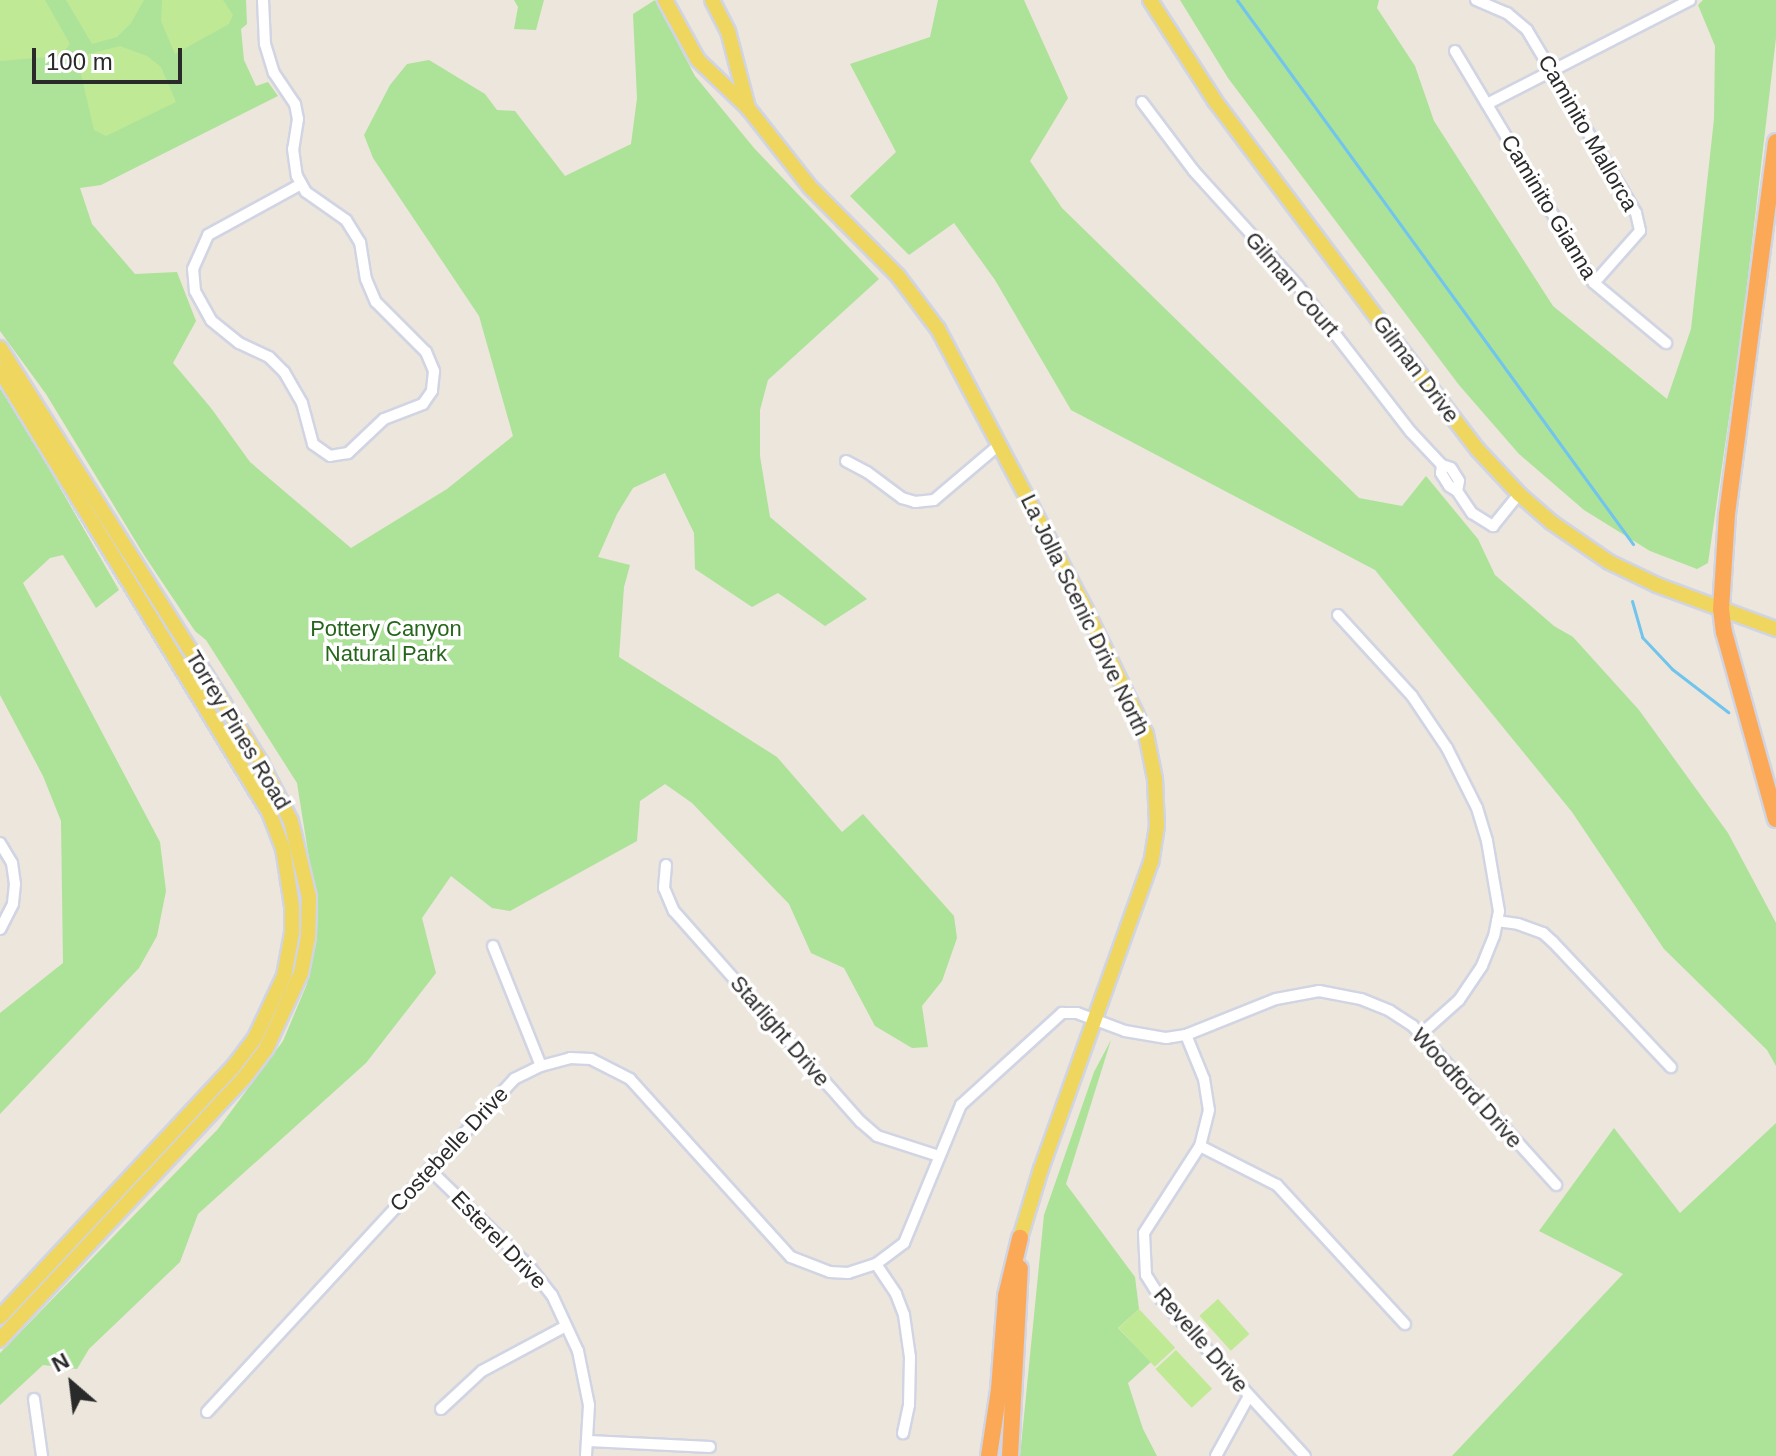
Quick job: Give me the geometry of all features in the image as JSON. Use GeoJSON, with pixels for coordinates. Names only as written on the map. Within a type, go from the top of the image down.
{"type":"FeatureCollection","features":[{"type":"Feature","properties":{"kind":"highway"},"geometry":{"type":"LineString","coordinates":[[1776,142],[1727,514],[1721,609],[1724,632],[1776,819]]}},
{"type":"Feature","properties":{"kind":"highway"},"geometry":{"type":"LineString","coordinates":[[989,1456],[999,1390],[1006,1296],[1020,1238]]}},
{"type":"Feature","properties":{"kind":"highway"},"geometry":{"type":"LineString","coordinates":[[1010,1456],[1020,1238]]}},
{"type":"Feature","properties":{"kind":"main road","name":"La Jolla Scenic Drive North"},"geometry":{"type":"LineString","coordinates":[[665,0],[698,60],[748,108],[810,187],[923,306],[1000,444],[1146,734],[1155,779],[1157,826],[1151,862],[1094,1018],[1020,1238]]}},
{"type":"Feature","properties":{"kind":"main road","name":"La Jolla Scenic Drive North"},"geometry":{"type":"LineString","coordinates":[[712,0],[728,31],[748,108]]}},
{"type":"Feature","properties":{"kind":"main road","name":"Gilman Drive"},"geometry":{"type":"LineString","coordinates":[[1150,0],[1215,101],[1488,462],[1519,494],[1560,529],[1609,562],[1776,629]]}},
{"type":"Feature","properties":{"kind":"main road","name":"Torrey Pines Road"},"geometry":{"type":"LineString","coordinates":[[0,348],[261,763],[291,821],[300,848],[309,897],[308,937],[301,973],[266,1049],[244,1078],[0,1340]]}},
{"type":"Feature","properties":{"kind":"main road","name":"Torrey Pines Road"},"geometry":{"type":"LineString","coordinates":[[0,370],[269,812],[283,848],[292,906],[292,933],[284,976],[255,1038],[233,1067],[0,1317]]}},
{"type":"Feature","properties":{"kind":"street"},"geometry":{"type":"LineString","coordinates":[[263,0],[265,44],[274,73],[295,104],[298,118],[293,149],[301,184],[306,192],[346,220],[360,242],[366,279],[376,302],[426,352],[434,371],[432,391],[423,404],[384,419],[348,453],[330,456],[313,444],[302,403],[284,372],[269,357],[239,343],[211,320],[195,291],[193,269],[200,246],[220,227],[271,203],[301,184]]}},
{"type":"Feature","properties":{"kind":"street","name":"Caminito Mallorca"},"geometry":{"type":"LineString","coordinates":[[1476,0],[1519,21],[1640,222],[1640,231],[1594,283]]}},
{"type":"Feature","properties":{"kind":"street"},"geometry":{"type":"LineString","coordinates":[[1487,104],[1550,69],[1690,0]]}},
{"type":"Feature","properties":{"kind":"street","name":"Caminito Gianna"},"geometry":{"type":"LineString","coordinates":[[1455,51],[1594,283],[1666,343]]}},
{"type":"Feature","properties":{"kind":"street","name":"Gilman Court"},"geometry":{"type":"LineString","coordinates":[[1142,102],[1194,171],[1298,286],[1387,402],[1442,465],[1451,468],[1459,481],[1457,491],[1472,513],[1493,526],[1519,494]]}},
{"type":"Feature","properties":{"kind":"street"},"geometry":{"type":"LineString","coordinates":[[846,461],[902,498],[934,500],[1000,444]]}},
{"type":"Feature","properties":{"kind":"street"},"geometry":{"type":"LineString","coordinates":[[1338,615],[1412,696],[1447,748],[1477,808],[1487,841],[1499,911],[1482,966],[1459,1000],[1421,1034]]}},
{"type":"Feature","properties":{"kind":"street"},"geometry":{"type":"LineString","coordinates":[[0,843],[12,863],[15,884],[13,904],[1,927]]}},
{"type":"Feature","properties":{"kind":"street","name":"Starlight Drive"},"geometry":{"type":"LineString","coordinates":[[666,865],[664,888],[674,911],[861,1122],[877,1136],[939,1156]]}},
{"type":"Feature","properties":{"kind":"street"},"geometry":{"type":"LineString","coordinates":[[1497,921],[1543,933],[1671,1067]]}},
{"type":"Feature","properties":{"kind":"street"},"geometry":{"type":"LineString","coordinates":[[493,946],[541,1066]]}},
{"type":"Feature","properties":{"kind":"street","name":"Woodford Drive"},"geometry":{"type":"LineString","coordinates":[[876,1264],[904,1243],[961,1105],[1062,1013],[1094,1018],[1151,1037],[1186,1035],[1276,999],[1319,991],[1361,999],[1381,1007],[1421,1034],[1556,1185]]}},
{"type":"Feature","properties":{"kind":"street","name":"Revelle Drive"},"geometry":{"type":"LineString","coordinates":[[1186,1035],[1204,1079],[1209,1110],[1200,1146],[1144,1233],[1146,1275],[1161,1299],[1305,1456]]}},
{"type":"Feature","properties":{"kind":"street","name":"Costebelle Drive"},"geometry":{"type":"LineString","coordinates":[[207,1412],[514,1079],[541,1066],[570,1058],[591,1059],[630,1079],[791,1257],[830,1272],[848,1273],[876,1264]]}},
{"type":"Feature","properties":{"kind":"street"},"geometry":{"type":"LineString","coordinates":[[1200,1146],[1277,1185],[1405,1324]]}},
{"type":"Feature","properties":{"kind":"street","name":"Esterel Drive"},"geometry":{"type":"LineString","coordinates":[[429,1169],[529,1266],[552,1295],[578,1351],[589,1405],[586,1456]]}},
{"type":"Feature","properties":{"kind":"street"},"geometry":{"type":"LineString","coordinates":[[876,1264],[896,1294],[904,1315],[910,1357],[909,1405],[903,1433]]}},
{"type":"Feature","properties":{"kind":"street"},"geometry":{"type":"LineString","coordinates":[[441,1409],[482,1371],[566,1326]]}},
{"type":"Feature","properties":{"kind":"street"},"geometry":{"type":"LineString","coordinates":[[1216,1456],[1249,1396]]}},
{"type":"Feature","properties":{"kind":"street"},"geometry":{"type":"LineString","coordinates":[[34,1399],[42,1456]]}},
{"type":"Feature","properties":{"kind":"street"},"geometry":{"type":"LineString","coordinates":[[589,1441],[710,1447]]}},
{"type":"Feature","properties":{"kind":"green space","name":"Pottery Canyon Natural Park"},"geometry":{"type":"Polygon","coordinates":[[[0,0],[246,0],[247,24],[241,29],[244,60],[256,86],[268,82],[278,96],[101,185],[80,188],[92,224],[135,274],[177,272],[196,321],[173,363],[250,462],[351,548],[447,489],[513,436],[479,316],[373,158],[364,135],[390,85],[407,64],[429,60],[485,94],[497,110],[515,111],[565,176],[631,144],[637,98],[633,14],[655,0],[695,76],[754,148],[879,279],[768,380],[760,410],[760,456],[770,517],[867,599],[825,626],[778,593],[752,607],[695,569],[694,533],[665,473],[633,488],[617,514],[598,557],[630,565],[624,587],[619,657],[777,757],[842,832],[863,814],[954,916],[957,938],[942,981],[922,1006],[928,1047],[912,1048],[875,1026],[844,968],[811,953],[789,904],[692,803],[665,784],[640,801],[637,841],[510,911],[492,908],[451,876],[422,918],[436,973],[366,1063],[198,1214],[180,1262],[89,1349],[77,1369],[43,1365],[0,1405],[0,1353],[218,1129],[283,1041],[307,984],[318,915],[297,783],[206,640],[195,631],[144,555],[46,394],[0,331],[0,0]]]}},
{"type":"Feature","properties":{"kind":"green space"},"geometry":{"type":"Polygon","coordinates":[[[0,0],[45,0],[70,44],[60,56],[0,61],[0,0]]]}},
{"type":"Feature","properties":{"kind":"green space"},"geometry":{"type":"Polygon","coordinates":[[[66,0],[144,0],[131,23],[117,37],[92,44],[66,0]]]}},
{"type":"Feature","properties":{"kind":"green space"},"geometry":{"type":"Polygon","coordinates":[[[162,0],[223,0],[233,15],[229,24],[175,54],[161,21],[162,0]]]}},
{"type":"Feature","properties":{"kind":"green space"},"geometry":{"type":"Polygon","coordinates":[[[514,0],[544,0],[536,30],[514,29],[518,7],[514,0]]]}},
{"type":"Feature","properties":{"kind":"green space"},"geometry":{"type":"Polygon","coordinates":[[[938,0],[1024,0],[1068,98],[1030,161],[1062,208],[1359,498],[1402,506],[1426,476],[1478,539],[1495,575],[1554,626],[1573,637],[1639,710],[1728,833],[1776,923],[1776,1066],[1767,1050],[1664,949],[1572,812],[1375,570],[1071,410],[995,280],[954,223],[909,255],[850,196],[896,152],[850,64],[930,37],[938,0]]]}},
{"type":"Feature","properties":{"kind":"green space"},"geometry":{"type":"Polygon","coordinates":[[[1180,0],[1379,0],[1377,8],[1415,66],[1434,121],[1553,306],[1667,399],[1691,329],[1714,119],[1715,46],[1698,5],[1703,0],[1776,0],[1776,38],[1742,328],[1708,563],[1697,569],[1650,551],[1584,510],[1519,454],[1459,385],[1228,78],[1180,0]]]}},
{"type":"Feature","properties":{"kind":"green space"},"geometry":{"type":"Polygon","coordinates":[[[120,46],[147,56],[161,67],[176,102],[106,136],[94,130],[77,57],[120,46]]]}},
{"type":"Feature","properties":{"kind":"green space"},"geometry":{"type":"Polygon","coordinates":[[[0,384],[119,590],[96,608],[63,555],[50,558],[23,583],[160,842],[166,891],[157,936],[139,968],[0,1114],[0,1013],[63,963],[61,821],[43,776],[0,695],[0,384]]]}},
{"type":"Feature","properties":{"kind":"green space"},"geometry":{"type":"Polygon","coordinates":[[[1111,1040],[1066,1184],[1135,1277],[1139,1309],[1118,1328],[1151,1362],[1128,1383],[1143,1429],[1157,1456],[1020,1456],[1044,1215],[1094,1072],[1111,1040]]]}},
{"type":"Feature","properties":{"kind":"green space"},"geometry":{"type":"Polygon","coordinates":[[[1776,1123],[1776,1456],[1452,1456],[1623,1274],[1539,1231],[1614,1128],[1680,1213],[1776,1123]]]}},
{"type":"Feature","properties":{"kind":"green space"},"geometry":{"type":"Polygon","coordinates":[[[1218,1299],[1249,1334],[1231,1351],[1199,1316],[1218,1299]]]}},
{"type":"Feature","properties":{"kind":"green space"},"geometry":{"type":"Polygon","coordinates":[[[1139,1309],[1175,1348],[1155,1367],[1119,1328],[1139,1309]]]}},
{"type":"Feature","properties":{"kind":"green space"},"geometry":{"type":"Polygon","coordinates":[[[1176,1350],[1212,1389],[1192,1408],[1156,1369],[1176,1350]]]}},
{"type":"Feature","properties":{"kind":"waterway"},"geometry":{"type":"LineString","coordinates":[[1237,0],[1633,544]]}},
{"type":"Feature","properties":{"kind":"waterway"},"geometry":{"type":"LineString","coordinates":[[1632,601],[1642,637],[1672,669],[1728,712]]}}]}
